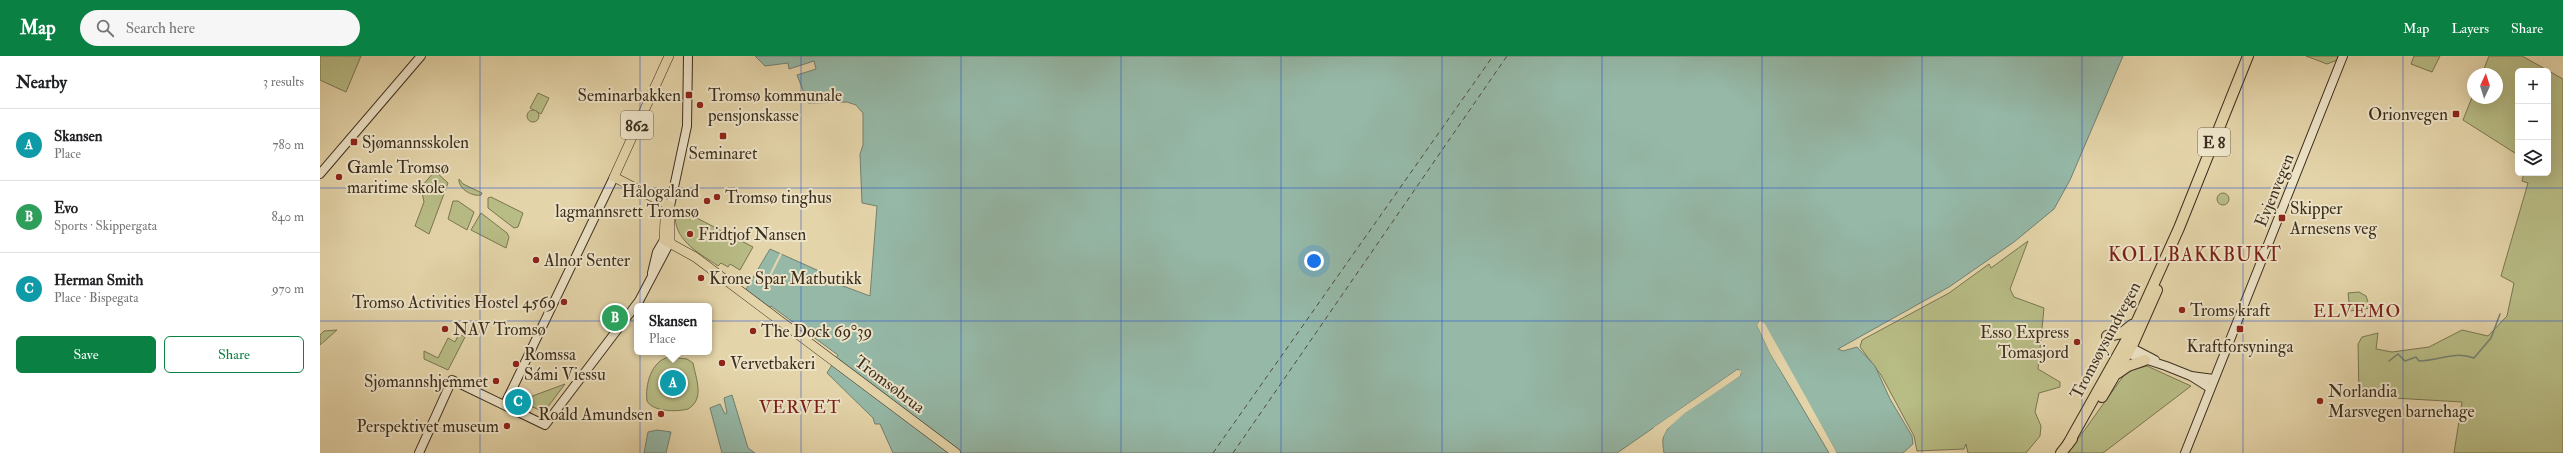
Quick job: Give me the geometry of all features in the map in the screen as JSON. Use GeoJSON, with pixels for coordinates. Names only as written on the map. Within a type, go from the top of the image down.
{"type":"FeatureCollection","features":[{"type":"Feature","properties":{"kind":"highway","name":"Tromsøysundvegen"},"geometry":{"type":"LineString","coordinates":[[2061,453],[2096,406],[2115,375],[2137,320],[2179,228],[2248,56]]}},
{"type":"Feature","properties":{"kind":"highway","name":"Tromsøysundvegen"},"geometry":{"type":"LineString","coordinates":[[2068,444],[2126,349],[2164,272],[2179,228]]}},
{"type":"Feature","properties":{"kind":"highway","name":"E 8"},"geometry":{"type":"LineString","coordinates":[[2107,336],[2122,333],[2137,320]]}},
{"type":"Feature","properties":{"kind":"highway","name":"E 8"},"geometry":{"type":"LineString","coordinates":[[2115,375],[2128,366],[2145,360]]}},
{"type":"Feature","properties":{"kind":"main road","name":"862"},"geometry":{"type":"LineString","coordinates":[[614,177],[669,56]]}},
{"type":"Feature","properties":{"kind":"main road"},"geometry":{"type":"LineString","coordinates":[[614,177],[670,209],[665,220],[667,241]]}},
{"type":"Feature","properties":{"kind":"main road","name":"Tromsøbrua"},"geometry":{"type":"LineString","coordinates":[[667,241],[690,254],[956,453]]}},
{"type":"Feature","properties":{"kind":"street"},"geometry":{"type":"LineString","coordinates":[[320,174],[421,56]]}},
{"type":"Feature","properties":{"kind":"street"},"geometry":{"type":"LineString","coordinates":[[670,209],[687,126],[688,56]]}},
{"type":"Feature","properties":{"kind":"street","name":"Evjenvegen"},"geometry":{"type":"LineString","coordinates":[[2185,453],[2344,56]]}},
{"type":"Feature","properties":{"kind":"street"},"geometry":{"type":"LineString","coordinates":[[505,404],[614,177]]}},
{"type":"Feature","properties":{"kind":"street"},"geometry":{"type":"LineString","coordinates":[[638,303],[652,276],[654,258],[667,241]]}},
{"type":"Feature","properties":{"kind":"street"},"geometry":{"type":"LineString","coordinates":[[419,453],[452,380],[505,404],[545,425],[634,309]]}},
{"type":"Feature","properties":{"kind":"street"},"geometry":{"type":"LineString","coordinates":[[2126,349],[2145,360],[2159,363]]}},
{"type":"Feature","properties":{"kind":"street"},"geometry":{"type":"LineString","coordinates":[[2126,349],[2191,376],[2210,388]]}},
{"type":"Feature","properties":{"kind":"street"},"geometry":{"type":"LineString","coordinates":[[2191,376],[2214,379]]}},
{"type":"Feature","properties":{"kind":"green space"},"geometry":{"type":"Polygon","coordinates":[[[320,56],[361,56],[346,92],[320,80],[320,56]]]}},
{"type":"Feature","properties":{"kind":"green space"},"geometry":{"type":"Polygon","coordinates":[[[2306,56],[2339,56],[2337,60],[2327,64],[2306,56]]]}},
{"type":"Feature","properties":{"kind":"green space"},"geometry":{"type":"Polygon","coordinates":[[[2414,56],[2440,56],[2432,72],[2411,64],[2414,56]]]}},
{"type":"Feature","properties":{"kind":"green space"},"geometry":{"type":"Polygon","coordinates":[[[2489,56],[2522,56],[2543,68],[2515,68],[2515,153],[2463,120],[2469,104],[2503,104],[2503,68],[2484,68],[2489,56]]]}},
{"type":"Feature","properties":{"kind":"green space"},"geometry":{"type":"Polygon","coordinates":[[[2551,72],[2563,79],[2563,453],[2454,453],[2462,402],[2359,396],[2358,344],[2362,337],[2378,333],[2376,349],[2392,352],[2429,347],[2462,330],[2488,336],[2507,316],[2514,283],[2501,276],[2528,183],[2522,181],[2523,176],[2551,176],[2551,72]]]}},
{"type":"Feature","properties":{"kind":"green space"},"geometry":{"type":"Polygon","coordinates":[[[538,93],[549,98],[541,114],[530,108],[538,93]]]}},
{"type":"Feature","properties":{"kind":"green space"},"geometry":{"type":"Polygon","coordinates":[[[531,110],[535,110],[539,116],[535,122],[531,122],[527,118],[527,114],[531,110]]]}},
{"type":"Feature","properties":{"kind":"green space"},"geometry":{"type":"Polygon","coordinates":[[[435,171],[448,183],[429,234],[415,226],[424,202],[421,187],[435,171]]]}},
{"type":"Feature","properties":{"kind":"green space"},"geometry":{"type":"Polygon","coordinates":[[[459,179],[463,184],[482,193],[481,195],[474,195],[467,192],[459,183],[459,179]]]}},
{"type":"Feature","properties":{"kind":"green space"},"geometry":{"type":"Polygon","coordinates":[[[2223,193],[2227,195],[2229,199],[2227,203],[2223,205],[2219,203],[2217,199],[2219,195],[2223,193]]]}},
{"type":"Feature","properties":{"kind":"green space"},"geometry":{"type":"Polygon","coordinates":[[[491,197],[523,213],[518,227],[514,228],[488,208],[488,198],[491,197]]]}},
{"type":"Feature","properties":{"kind":"green space"},"geometry":{"type":"Polygon","coordinates":[[[453,201],[458,201],[474,212],[467,230],[448,219],[453,201]]]}},
{"type":"Feature","properties":{"kind":"green space"},"geometry":{"type":"Polygon","coordinates":[[[481,213],[507,233],[509,237],[506,248],[471,230],[481,213]]]}},
{"type":"Feature","properties":{"kind":"green space"},"geometry":{"type":"Polygon","coordinates":[[[680,213],[687,213],[753,247],[740,270],[730,264],[728,267],[721,263],[718,266],[691,247],[680,234],[677,227],[675,218],[680,213]]]}},
{"type":"Feature","properties":{"kind":"green space"},"geometry":{"type":"Polygon","coordinates":[[[2028,241],[2010,289],[2014,297],[2044,308],[2038,369],[2060,382],[2060,387],[2039,393],[2035,412],[2041,426],[2040,436],[2026,453],[1968,453],[1966,444],[1964,449],[1917,451],[1914,436],[1881,375],[1860,347],[1862,340],[1949,293],[1989,264],[1991,268],[2028,241]]]}},
{"type":"Feature","properties":{"kind":"green space"},"geometry":{"type":"Polygon","coordinates":[[[2359,292],[2366,296],[2370,308],[2350,311],[2348,293],[2359,292]]]}},
{"type":"Feature","properties":{"kind":"green space"},"geometry":{"type":"Polygon","coordinates":[[[337,330],[320,345],[320,335],[324,331],[337,330]]]}},
{"type":"Feature","properties":{"kind":"green space"},"geometry":{"type":"Polygon","coordinates":[[[459,334],[465,337],[448,370],[424,359],[424,351],[438,358],[448,338],[455,342],[459,334]]]}},
{"type":"Feature","properties":{"kind":"green space"},"geometry":{"type":"Polygon","coordinates":[[[669,357],[687,359],[693,363],[698,394],[693,405],[688,409],[672,411],[660,409],[650,405],[647,401],[647,388],[650,374],[658,363],[669,357]]]}},
{"type":"Feature","properties":{"kind":"green space"},"geometry":{"type":"Polygon","coordinates":[[[2147,366],[2191,386],[2103,453],[2068,453],[2127,371],[2147,366]]]}},
{"type":"Feature","properties":{"kind":"green space"},"geometry":{"type":"Polygon","coordinates":[[[565,384],[544,412],[519,401],[565,384]]]}},
{"type":"Feature","properties":{"kind":"shaded area"},"geometry":{"type":"Polygon","coordinates":[[[755,56],[2123,56],[2070,180],[2054,209],[2014,242],[1949,287],[1838,349],[1843,351],[1857,347],[1875,366],[1890,399],[1912,436],[1913,444],[1903,453],[1837,453],[1760,320],[1757,325],[1770,353],[1829,453],[1664,453],[1663,437],[1669,427],[1687,411],[1740,376],[1741,373],[1738,369],[1617,453],[893,453],[880,424],[875,424],[873,418],[827,373],[838,355],[771,306],[765,314],[745,291],[770,249],[819,271],[816,276],[870,296],[877,206],[862,203],[860,154],[863,145],[863,113],[856,105],[847,102],[808,103],[797,75],[816,69],[814,61],[789,69],[788,63],[765,66],[755,56]]]}},
{"type":"Feature","properties":{"kind":"shaded area"},"geometry":{"type":"Polygon","coordinates":[[[732,395],[748,448],[755,453],[722,453],[710,408],[720,404],[725,414],[727,413],[724,398],[732,395]]]}},
{"type":"Feature","properties":{"kind":"shaded area"},"geometry":{"type":"Polygon","coordinates":[[[657,430],[671,432],[666,453],[644,453],[648,432],[657,430]]]}},
{"type":"Feature","properties":{"kind":"pier"},"geometry":{"type":"Polygon","coordinates":[[[780,253],[782,254],[765,288],[763,287],[780,253]]]}},
{"type":"Feature","properties":{"kind":"pier"},"geometry":{"type":"Polygon","coordinates":[[[1760,320],[1765,324],[1837,453],[1830,446],[1760,322],[1759,325],[1772,352],[1831,453],[1770,353],[1757,325],[1760,320]]]}},
{"type":"Feature","properties":{"kind":"pier"},"geometry":{"type":"Polygon","coordinates":[[[1737,370],[1741,371],[1740,376],[1685,413],[1667,429],[1663,437],[1661,435],[1666,428],[1684,412],[1739,372],[1655,430],[1653,428],[1737,370]]]}},
{"type":"Feature","properties":{"kind":"waterway"},"geometry":{"type":"LineString","coordinates":[[2389,361],[2398,354],[2405,361],[2416,357],[2419,361],[2460,355],[2474,358],[2491,338],[2500,314]]}},
{"type":"Feature","properties":{"kind":"ferry route"},"geometry":{"type":"LineString","coordinates":[[1213,453],[1493,56]]}},
{"type":"Feature","properties":{"kind":"ferry route"},"geometry":{"type":"LineString","coordinates":[[1233,453],[1507,56]]}},
{"type":"Feature","properties":{"kind":"place","name":"Seminarbakken"},"geometry":{"type":"Point","coordinates":[689,95]}},
{"type":"Feature","properties":{"kind":"place","name":"Tromsø kommunale pensjonskasse"},"geometry":{"type":"Point","coordinates":[700,105]}},
{"type":"Feature","properties":{"kind":"place","name":"Orionvegen"},"geometry":{"type":"Point","coordinates":[2456,114]}},
{"type":"Feature","properties":{"kind":"place","name":"Seminaret"},"geometry":{"type":"Point","coordinates":[723,136]}},
{"type":"Feature","properties":{"kind":"place","name":"Sjømannsskolen"},"geometry":{"type":"Point","coordinates":[354,142]}},
{"type":"Feature","properties":{"kind":"place","name":"Gamle Tromsø maritime skole"},"geometry":{"type":"Point","coordinates":[339,177]}},
{"type":"Feature","properties":{"kind":"place","name":"Tromsø tinghus"},"geometry":{"type":"Point","coordinates":[717,197]}},
{"type":"Feature","properties":{"kind":"place","name":"Hålogaland lagmannsrett Tromsø"},"geometry":{"type":"Point","coordinates":[707,201]}},
{"type":"Feature","properties":{"kind":"place","name":"Skipper Arnesens veg"},"geometry":{"type":"Point","coordinates":[2282,218]}},
{"type":"Feature","properties":{"kind":"place","name":"Fridtjof Nansen"},"geometry":{"type":"Point","coordinates":[690,234]}},
{"type":"Feature","properties":{"kind":"place","name":"Alnor Senter"},"geometry":{"type":"Point","coordinates":[536,260]}},
{"type":"Feature","properties":{"kind":"place","name":"Krone Spar Matbutikk"},"geometry":{"type":"Point","coordinates":[701,278]}},
{"type":"Feature","properties":{"kind":"place","name":"Tromso Activities Hostel 4569"},"geometry":{"type":"Point","coordinates":[564,302]}},
{"type":"Feature","properties":{"kind":"place","name":"Troms kraft"},"geometry":{"type":"Point","coordinates":[2182,310]}},
{"type":"Feature","properties":{"kind":"place","name":"Evo"},"geometry":{"type":"Point","coordinates":[615,318]}},
{"type":"Feature","properties":{"kind":"place","name":"NAV Tromsø"},"geometry":{"type":"Point","coordinates":[445,329]}},
{"type":"Feature","properties":{"kind":"place","name":"Kraftforsyninga"},"geometry":{"type":"Point","coordinates":[2240,329]}},
{"type":"Feature","properties":{"kind":"place","name":"The Dock 69°39"},"geometry":{"type":"Point","coordinates":[753,331]}},
{"type":"Feature","properties":{"kind":"place","name":"Esso Express Tomasjord"},"geometry":{"type":"Point","coordinates":[2077,342]}},
{"type":"Feature","properties":{"kind":"place","name":"Vervetbakeri"},"geometry":{"type":"Point","coordinates":[722,363]}},
{"type":"Feature","properties":{"kind":"place","name":"Romssa Sámi Viessu"},"geometry":{"type":"Point","coordinates":[516,364]}},
{"type":"Feature","properties":{"kind":"place","name":"Sjømannshjemmet"},"geometry":{"type":"Point","coordinates":[496,381]}},
{"type":"Feature","properties":{"kind":"place","name":"Skansen"},"geometry":{"type":"Point","coordinates":[673,383]}},
{"type":"Feature","properties":{"kind":"place","name":"Norlandia Marsvegen barnehage"},"geometry":{"type":"Point","coordinates":[2320,401]}},
{"type":"Feature","properties":{"kind":"place","name":"Herman Smith"},"geometry":{"type":"Point","coordinates":[518,402]}},
{"type":"Feature","properties":{"kind":"place","name":"Roald Amundsen"},"geometry":{"type":"Point","coordinates":[661,414]}},
{"type":"Feature","properties":{"kind":"place","name":"Perspektivet museum"},"geometry":{"type":"Point","coordinates":[507,426]}},
{"type":"Feature","properties":{"kind":"district","name":"KOLLBAKKBUKT"},"geometry":{"type":"Point","coordinates":[2195,254]}},
{"type":"Feature","properties":{"kind":"district","name":"ELVEMO"},"geometry":{"type":"Point","coordinates":[2357,311]}},
{"type":"Feature","properties":{"kind":"district","name":"VERVET"},"geometry":{"type":"Point","coordinates":[800,407]}}]}
